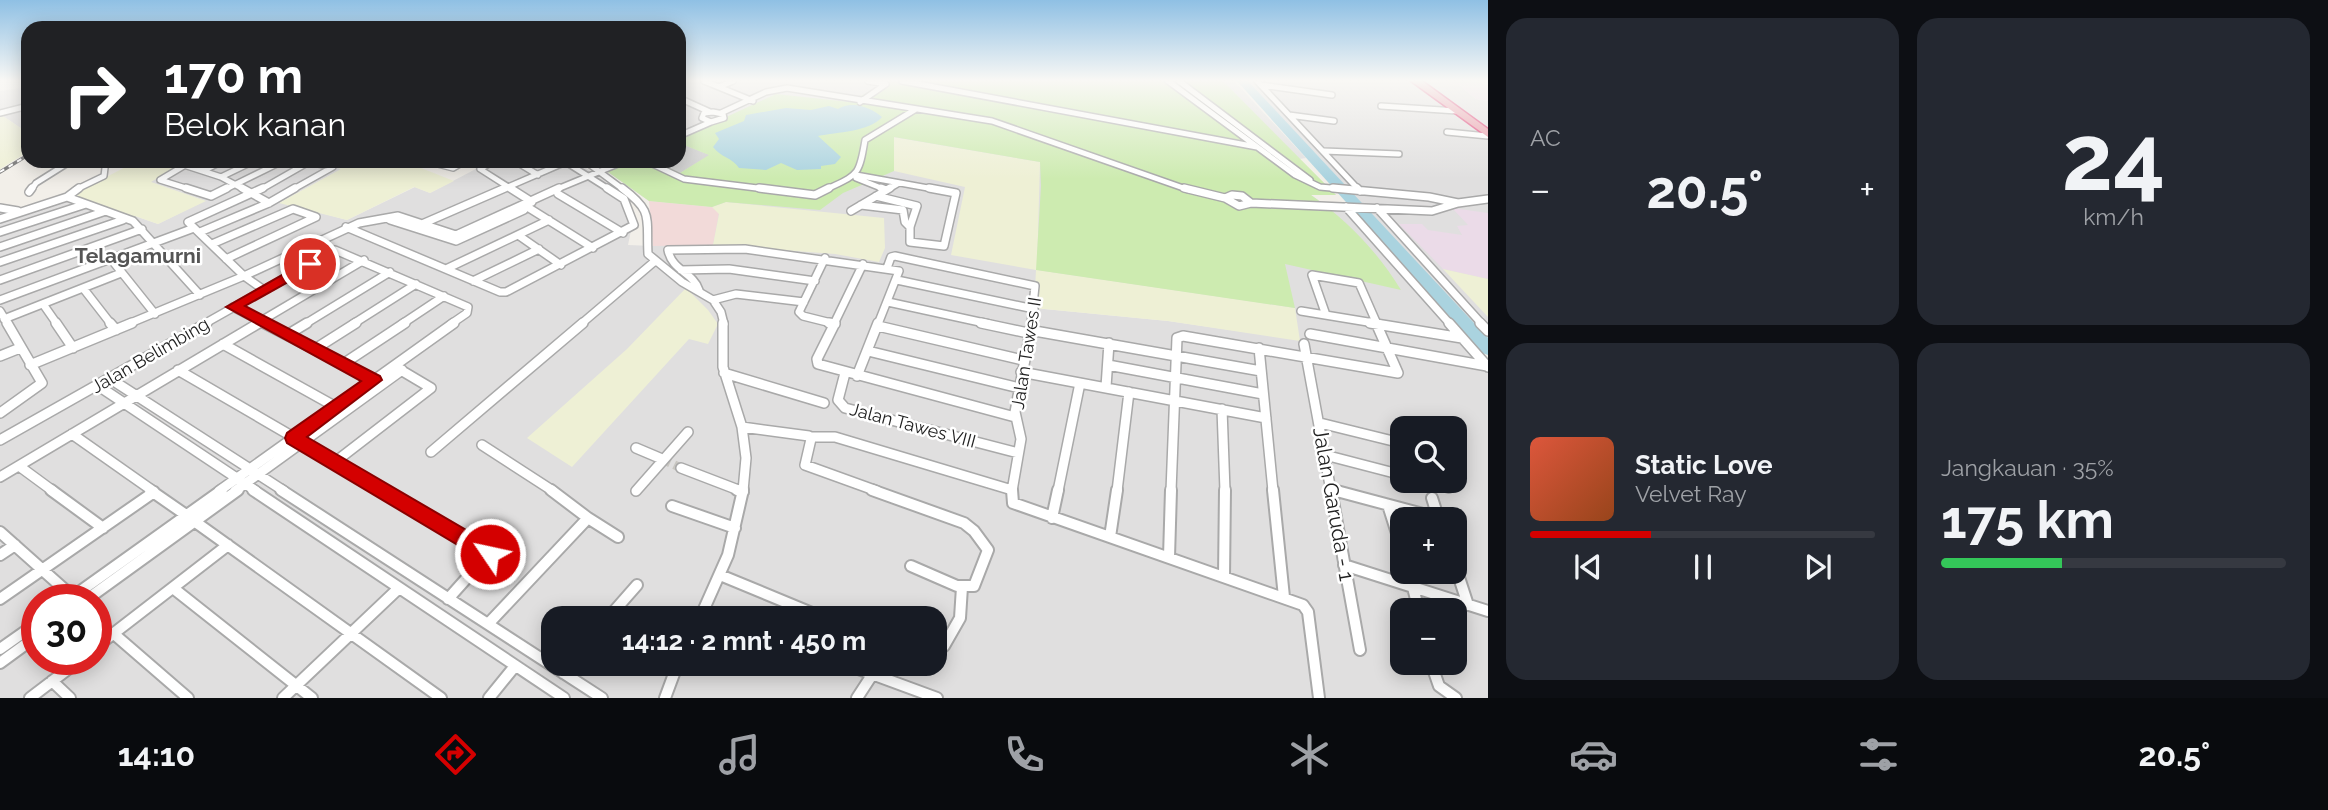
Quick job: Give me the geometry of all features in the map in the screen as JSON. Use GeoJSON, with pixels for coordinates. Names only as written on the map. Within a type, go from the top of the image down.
{"type":"FeatureCollection","features":[{"type":"Feature","properties":{"kind":"highway"},"geometry":{"type":"LineString","coordinates":[[1460,114],[1488,135]]}},
{"type":"Feature","properties":{"kind":"highway"},"geometry":{"type":"LineString","coordinates":[[1468,114],[1488,128]]}},
{"type":"Feature","properties":{"kind":"street"},"geometry":{"type":"LineString","coordinates":[[702,114],[722,120],[723,115]]}},
{"type":"Feature","properties":{"kind":"street"},"geometry":{"type":"LineString","coordinates":[[686,130],[707,117],[726,114]]}},
{"type":"Feature","properties":{"kind":"street"},"geometry":{"type":"LineString","coordinates":[[661,168],[684,179],[811,195],[854,176],[861,167],[865,140],[908,114]]}},
{"type":"Feature","properties":{"kind":"street"},"geometry":{"type":"LineString","coordinates":[[937,114],[986,121],[1181,192],[1226,200],[1230,195],[1248,200],[1432,211],[1458,202],[1488,201]]}},
{"type":"Feature","properties":{"kind":"street"},"geometry":{"type":"LineString","coordinates":[[1077,114],[1257,147]]}},
{"type":"Feature","properties":{"kind":"street"},"geometry":{"type":"LineString","coordinates":[[1212,114],[1295,175],[1311,182],[1333,189],[1458,202]]}},
{"type":"Feature","properties":{"kind":"street"},"geometry":{"type":"LineString","coordinates":[[1223,114],[1305,174],[1311,182]]}},
{"type":"Feature","properties":{"kind":"street"},"geometry":{"type":"LineString","coordinates":[[1287,114],[1324,151],[1356,191]]}},
{"type":"Feature","properties":{"kind":"street"},"geometry":{"type":"LineString","coordinates":[[1289,116],[1334,121]]}},
{"type":"Feature","properties":{"kind":"street"},"geometry":{"type":"LineString","coordinates":[[1447,132],[1488,135]]}},
{"type":"Feature","properties":{"kind":"street"},"geometry":{"type":"LineString","coordinates":[[1324,151],[1399,154]]}},
{"type":"Feature","properties":{"kind":"street"},"geometry":{"type":"LineString","coordinates":[[30,192],[32,186],[60,168]]}},
{"type":"Feature","properties":{"kind":"street"},"geometry":{"type":"LineString","coordinates":[[0,219],[67,197],[73,191],[104,176],[105,168]]}},
{"type":"Feature","properties":{"kind":"street"},"geometry":{"type":"LineString","coordinates":[[179,168],[160,180],[208,196],[238,185],[270,168]]}},
{"type":"Feature","properties":{"kind":"street"},"geometry":{"type":"LineString","coordinates":[[194,168],[221,177],[269,202]]}},
{"type":"Feature","properties":{"kind":"street"},"geometry":{"type":"LineString","coordinates":[[203,171],[209,168]]}},
{"type":"Feature","properties":{"kind":"street"},"geometry":{"type":"LineString","coordinates":[[221,177],[240,168]]}},
{"type":"Feature","properties":{"kind":"street"},"geometry":{"type":"LineString","coordinates":[[264,290],[226,260],[188,222],[253,194],[298,168]]}},
{"type":"Feature","properties":{"kind":"street"},"geometry":{"type":"LineString","coordinates":[[0,300],[269,202],[333,168]]}},
{"type":"Feature","properties":{"kind":"street"},"geometry":{"type":"LineString","coordinates":[[482,168],[532,204],[549,220],[593,248]]}},
{"type":"Feature","properties":{"kind":"street"},"geometry":{"type":"LineString","coordinates":[[526,168],[538,175]]}},
{"type":"Feature","properties":{"kind":"street"},"geometry":{"type":"LineString","coordinates":[[422,224],[553,168]]}},
{"type":"Feature","properties":{"kind":"street"},"geometry":{"type":"LineString","coordinates":[[345,229],[502,293],[561,265],[634,225],[626,201],[575,168]]}},
{"type":"Feature","properties":{"kind":"street"},"geometry":{"type":"LineString","coordinates":[[594,168],[635,195],[642,203],[646,212],[646,243],[656,261],[713,300],[723,318],[724,373],[742,427],[747,458],[743,492],[734,528],[720,575],[706,606]]}},
{"type":"Feature","properties":{"kind":"street"},"geometry":{"type":"LineString","coordinates":[[382,219],[456,241],[610,168]]}},
{"type":"Feature","properties":{"kind":"street"},"geometry":{"type":"LineString","coordinates":[[854,176],[957,195],[944,246],[911,243],[910,227],[917,206],[876,196]]}},
{"type":"Feature","properties":{"kind":"street"},"geometry":{"type":"LineString","coordinates":[[854,176],[886,190]]}},
{"type":"Feature","properties":{"kind":"street"},"geometry":{"type":"LineString","coordinates":[[30,365],[201,295],[345,229],[398,216],[456,235],[558,194],[589,177]]}},
{"type":"Feature","properties":{"kind":"street"},"geometry":{"type":"LineString","coordinates":[[851,211],[899,183]]}},
{"type":"Feature","properties":{"kind":"street"},"geometry":{"type":"LineString","coordinates":[[558,194],[623,233]]}},
{"type":"Feature","properties":{"kind":"street"},"geometry":{"type":"LineString","coordinates":[[67,197],[133,221],[201,295]]}},
{"type":"Feature","properties":{"kind":"street"},"geometry":{"type":"LineString","coordinates":[[0,232],[86,204]]}},
{"type":"Feature","properties":{"kind":"street"},"geometry":{"type":"LineString","coordinates":[[861,205],[903,210],[905,222],[910,227]]}},
{"type":"Feature","properties":{"kind":"street"},"geometry":{"type":"LineString","coordinates":[[1346,205],[1488,367]]}},
{"type":"Feature","properties":{"kind":"street"},"geometry":{"type":"LineString","coordinates":[[1374,207],[1488,331]]}},
{"type":"Feature","properties":{"kind":"street"},"geometry":{"type":"LineString","coordinates":[[0,208],[21,212]]}},
{"type":"Feature","properties":{"kind":"street"},"geometry":{"type":"LineString","coordinates":[[212,244],[293,209],[316,217],[226,260]]}},
{"type":"Feature","properties":{"kind":"street"},"geometry":{"type":"LineString","coordinates":[[0,247],[104,212]]}},
{"type":"Feature","properties":{"kind":"street"},"geometry":{"type":"LineString","coordinates":[[0,262],[125,220]]}},
{"type":"Feature","properties":{"kind":"street"},"geometry":{"type":"LineString","coordinates":[[446,269],[549,220]]}},
{"type":"Feature","properties":{"kind":"street"},"geometry":{"type":"LineString","coordinates":[[0,280],[142,229]]}},
{"type":"Feature","properties":{"kind":"street"},"geometry":{"type":"LineString","coordinates":[[518,235],[561,265]]}},
{"type":"Feature","properties":{"kind":"street"},"geometry":{"type":"LineString","coordinates":[[699,290],[697,284],[668,258],[668,250],[738,248],[825,258],[899,271],[857,376]]}},
{"type":"Feature","properties":{"kind":"street"},"geometry":{"type":"LineString","coordinates":[[473,281],[539,249]]}},
{"type":"Feature","properties":{"kind":"street","name":"Jalan Belimbing"},"geometry":{"type":"LineString","coordinates":[[0,440],[337,250],[364,260]]}},
{"type":"Feature","properties":{"kind":"street","name":"Jalan Tawes II"},"geometry":{"type":"LineString","coordinates":[[887,268],[891,257],[895,256],[1036,288],[1015,417],[1021,435],[1012,490]]}},
{"type":"Feature","properties":{"kind":"street"},"geometry":{"type":"LineString","coordinates":[[825,258],[800,315],[835,324]]}},
{"type":"Feature","properties":{"kind":"street"},"geometry":{"type":"LineString","coordinates":[[111,259],[155,314]]}},
{"type":"Feature","properties":{"kind":"street"},"geometry":{"type":"LineString","coordinates":[[0,477],[364,260],[468,307],[467,313],[398,368],[190,518],[92,584]]}},
{"type":"Feature","properties":{"kind":"street"},"geometry":{"type":"LineString","coordinates":[[431,452],[656,261]]}},
{"type":"Feature","properties":{"kind":"street"},"geometry":{"type":"LineString","coordinates":[[863,264],[817,362],[845,373],[1015,417]]}},
{"type":"Feature","properties":{"kind":"street"},"geometry":{"type":"LineString","coordinates":[[681,270],[729,269],[815,281]]}},
{"type":"Feature","properties":{"kind":"street"},"geometry":{"type":"LineString","coordinates":[[287,335],[390,272]]}},
{"type":"Feature","properties":{"kind":"street"},"geometry":{"type":"LineString","coordinates":[[0,413],[41,385],[2,315],[43,304],[121,273]]}},
{"type":"Feature","properties":{"kind":"street"},"geometry":{"type":"LineString","coordinates":[[1169,557],[1179,336],[1398,373],[1359,283],[1313,275],[1326,315]]}},
{"type":"Feature","properties":{"kind":"street"},"geometry":{"type":"LineString","coordinates":[[897,280],[1034,309]]}},
{"type":"Feature","properties":{"kind":"street"},"geometry":{"type":"LineString","coordinates":[[315,349],[416,284]]}},
{"type":"Feature","properties":{"kind":"street"},"geometry":{"type":"LineString","coordinates":[[83,288],[116,330]]}},
{"type":"Feature","properties":{"kind":"street"},"geometry":{"type":"LineString","coordinates":[[713,300],[736,293],[804,302]]}},
{"type":"Feature","properties":{"kind":"street"},"geometry":{"type":"LineString","coordinates":[[343,364],[444,296]]}},
{"type":"Feature","properties":{"kind":"street"},"geometry":{"type":"LineString","coordinates":[[888,302],[1029,332],[1109,343],[1261,371]]}},
{"type":"Feature","properties":{"kind":"street"},"geometry":{"type":"LineString","coordinates":[[43,304],[72,348]]}},
{"type":"Feature","properties":{"kind":"street"},"geometry":{"type":"LineString","coordinates":[[233,307],[374,380]]}},
{"type":"Feature","properties":{"kind":"street"},"geometry":{"type":"LineString","coordinates":[[1301,311],[1462,338]]}},
{"type":"Feature","properties":{"kind":"street"},"geometry":{"type":"LineString","coordinates":[[878,326],[1023,360]]}},
{"type":"Feature","properties":{"kind":"street"},"geometry":{"type":"LineString","coordinates":[[1310,334],[1488,367]]}},
{"type":"Feature","properties":{"kind":"street"},"geometry":{"type":"LineString","coordinates":[[1106,387],[1109,343]]}},
{"type":"Feature","properties":{"kind":"street"},"geometry":{"type":"LineString","coordinates":[[223,344],[336,407]]}},
{"type":"Feature","properties":{"kind":"street","name":"Jalan Garuda - 1"},"geometry":{"type":"LineString","coordinates":[[1304,344],[1360,650]]}},
{"type":"Feature","properties":{"kind":"street"},"geometry":{"type":"LineString","coordinates":[[0,356],[20,348]]}},
{"type":"Feature","properties":{"kind":"street"},"geometry":{"type":"LineString","coordinates":[[1259,348],[1284,597]]}},
{"type":"Feature","properties":{"kind":"street"},"geometry":{"type":"LineString","coordinates":[[868,351],[1019,388]]}},
{"type":"Feature","properties":{"kind":"street"},"geometry":{"type":"LineString","coordinates":[[1108,365],[1264,394]]}},
{"type":"Feature","properties":{"kind":"street"},"geometry":{"type":"LineString","coordinates":[[298,440],[336,407],[374,380],[398,368]]}},
{"type":"Feature","properties":{"kind":"street"},"geometry":{"type":"LineString","coordinates":[[335,462],[431,388],[398,368]]}},
{"type":"Feature","properties":{"kind":"street"},"geometry":{"type":"LineString","coordinates":[[178,370],[490,552],[448,599]]}},
{"type":"Feature","properties":{"kind":"street"},"geometry":{"type":"LineString","coordinates":[[1021,372],[1266,418]]}},
{"type":"Feature","properties":{"kind":"street"},"geometry":{"type":"LineString","coordinates":[[724,373],[824,403]]}},
{"type":"Feature","properties":{"kind":"street","name":"Jalan Tawes VIII"},"geometry":{"type":"LineString","coordinates":[[845,373],[838,400],[845,408],[1018,453]]}},
{"type":"Feature","properties":{"kind":"street"},"geometry":{"type":"LineString","coordinates":[[109,378],[448,599],[541,653]]}},
{"type":"Feature","properties":{"kind":"street"},"geometry":{"type":"LineString","coordinates":[[1052,518],[1080,383]]}},
{"type":"Feature","properties":{"kind":"street"},"geometry":{"type":"LineString","coordinates":[[97,385],[564,698]]}},
{"type":"Feature","properties":{"kind":"street"},"geometry":{"type":"LineString","coordinates":[[1110,537],[1125,442],[1129,392]]}},
{"type":"Feature","properties":{"kind":"street"},"geometry":{"type":"LineString","coordinates":[[1222,409],[1226,534],[1224,577]]}},
{"type":"Feature","properties":{"kind":"street"},"geometry":{"type":"LineString","coordinates":[[1320,423],[1390,440]]}},
{"type":"Feature","properties":{"kind":"street"},"geometry":{"type":"LineString","coordinates":[[742,427],[810,437],[835,437],[1012,490],[1011,500],[1017,507],[1303,605],[1308,612],[1319,698]]}},
{"type":"Feature","properties":{"kind":"street"},"geometry":{"type":"LineString","coordinates":[[636,491],[688,432]]}},
{"type":"Feature","properties":{"kind":"street"},"geometry":{"type":"LineString","coordinates":[[72,433],[441,698]]}},
{"type":"Feature","properties":{"kind":"street"},"geometry":{"type":"LineString","coordinates":[[810,437],[804,462],[807,466],[954,518],[974,531],[987,546],[988,554],[974,586],[962,587],[911,566]]}},
{"type":"Feature","properties":{"kind":"street"},"geometry":{"type":"LineString","coordinates":[[482,445],[540,481],[618,537]]}},
{"type":"Feature","properties":{"kind":"street"},"geometry":{"type":"LineString","coordinates":[[636,448],[662,460]]}},
{"type":"Feature","properties":{"kind":"street"},"geometry":{"type":"LineString","coordinates":[[1325,455],[1390,472]]}},
{"type":"Feature","properties":{"kind":"street"},"geometry":{"type":"LineString","coordinates":[[19,466],[103,528]]}},
{"type":"Feature","properties":{"kind":"street"},"geometry":{"type":"LineString","coordinates":[[681,468],[743,492]]}},
{"type":"Feature","properties":{"kind":"street"},"geometry":{"type":"LineString","coordinates":[[1331,489],[1395,507]]}},
{"type":"Feature","properties":{"kind":"street"},"geometry":{"type":"LineString","coordinates":[[0,599],[155,492]]}},
{"type":"Feature","properties":{"kind":"street"},"geometry":{"type":"LineString","coordinates":[[1432,498],[1435,507]]}},
{"type":"Feature","properties":{"kind":"street"},"geometry":{"type":"LineString","coordinates":[[1388,505],[1390,511]]}},
{"type":"Feature","properties":{"kind":"street"},"geometry":{"type":"LineString","coordinates":[[672,506],[734,528]]}},
{"type":"Feature","properties":{"kind":"street"},"geometry":{"type":"LineString","coordinates":[[106,584],[190,518]]}},
{"type":"Feature","properties":{"kind":"street"},"geometry":{"type":"LineString","coordinates":[[489,622],[588,518]]}},
{"type":"Feature","properties":{"kind":"street"},"geometry":{"type":"LineString","coordinates":[[0,532],[57,584]]}},
{"type":"Feature","properties":{"kind":"street"},"geometry":{"type":"LineString","coordinates":[[0,555],[15,545]]}},
{"type":"Feature","properties":{"kind":"street"},"geometry":{"type":"LineString","coordinates":[[188,698],[114,634],[228,545]]}},
{"type":"Feature","properties":{"kind":"street"},"geometry":{"type":"LineString","coordinates":[[1345,565],[1488,611]]}},
{"type":"Feature","properties":{"kind":"street"},"geometry":{"type":"LineString","coordinates":[[720,575],[795,606]]}},
{"type":"Feature","properties":{"kind":"street"},"geometry":{"type":"LineString","coordinates":[[1413,584],[1416,598]]}},
{"type":"Feature","properties":{"kind":"street"},"geometry":{"type":"LineString","coordinates":[[1461,584],[1468,605]]}},
{"type":"Feature","properties":{"kind":"street"},"geometry":{"type":"LineString","coordinates":[[619,606],[637,585]]}},
{"type":"Feature","properties":{"kind":"street"},"geometry":{"type":"LineString","coordinates":[[173,587],[312,698]]}},
{"type":"Feature","properties":{"kind":"street"},"geometry":{"type":"LineString","coordinates":[[947,635],[956,627],[960,617],[962,587]]}},
{"type":"Feature","properties":{"kind":"street"},"geometry":{"type":"LineString","coordinates":[[283,698],[399,588]]}},
{"type":"Feature","properties":{"kind":"street"},"geometry":{"type":"LineString","coordinates":[[0,649],[21,634]]}},
{"type":"Feature","properties":{"kind":"street"},"geometry":{"type":"LineString","coordinates":[[0,663],[21,648]]}},
{"type":"Feature","properties":{"kind":"street"},"geometry":{"type":"LineString","coordinates":[[489,698],[515,666]]}},
{"type":"Feature","properties":{"kind":"street"},"geometry":{"type":"LineString","coordinates":[[30,698],[60,675]]}},
{"type":"Feature","properties":{"kind":"street"},"geometry":{"type":"LineString","coordinates":[[1435,675],[1439,686],[1456,698]]}},
{"type":"Feature","properties":{"kind":"street"},"geometry":{"type":"LineString","coordinates":[[576,676],[602,698]]}},
{"type":"Feature","properties":{"kind":"street"},"geometry":{"type":"LineString","coordinates":[[665,698],[672,676]]}},
{"type":"Feature","properties":{"kind":"street"},"geometry":{"type":"LineString","coordinates":[[858,698],[871,676]]}},
{"type":"Feature","properties":{"kind":"street"},"geometry":{"type":"LineString","coordinates":[[875,676],[937,698]]}},
{"type":"Feature","properties":{"kind":"street"},"geometry":{"type":"LineString","coordinates":[[52,681],[70,698]]}},
{"type":"Feature","properties":{"kind":"shaded area"},"geometry":{"type":"Polygon","coordinates":[[[0,114],[21,114],[21,128],[0,114]]]}},
{"type":"Feature","properties":{"kind":"shaded area"},"geometry":{"type":"Polygon","coordinates":[[[686,114],[1264,114],[1306,158],[1299,159],[1336,195],[1311,195],[1328,207],[1350,208],[1488,365],[1488,698],[0,698],[0,206],[20,212],[74,194],[124,217],[135,216],[158,224],[204,201],[150,182],[173,168],[338,168],[342,169],[281,202],[347,220],[415,187],[430,193],[478,168],[586,168],[628,197],[634,216],[628,245],[653,246],[712,207],[649,201],[602,168],[686,168],[686,114]],[[1037,270],[1034,308],[1168,321],[1300,340],[1037,270]]]}},
{"type":"Feature","properties":{"kind":"shaded area"},"geometry":{"type":"Polygon","coordinates":[[[1277,114],[1488,114],[1488,342],[1277,114]]]}},
{"type":"Feature","properties":{"kind":"shaded area"},"geometry":{"type":"Polygon","coordinates":[[[686,146],[710,155],[680,173],[669,168],[686,168],[686,146]]]}},
{"type":"Feature","properties":{"kind":"shaded area"},"geometry":{"type":"Polygon","coordinates":[[[649,201],[712,207],[719,213],[713,245],[653,246],[649,201]]]}},
{"type":"Feature","properties":{"kind":"shaded area"},"geometry":{"type":"Polygon","coordinates":[[[1452,208],[1488,213],[1488,279],[1443,269],[1399,224],[1422,224],[1428,230],[1462,235],[1457,226],[1468,225],[1452,208]]]}},
{"type":"Feature","properties":{"kind":"green space"},"geometry":{"type":"Polygon","coordinates":[[[0,114],[21,128],[21,156],[0,169],[0,114]]]}},
{"type":"Feature","properties":{"kind":"green space"},"geometry":{"type":"Polygon","coordinates":[[[734,114],[1255,114],[1336,195],[1311,195],[1361,238],[1401,290],[1285,264],[1295,308],[1036,270],[1040,162],[894,137],[894,171],[843,193],[820,210],[726,202],[712,207],[649,201],[608,172],[618,168],[668,168],[680,173],[709,155],[686,146],[686,136],[734,114]]]}},
{"type":"Feature","properties":{"kind":"green space"},"geometry":{"type":"Polygon","coordinates":[[[893,137],[1040,162],[1037,270],[1295,308],[1300,341],[1168,321],[1034,308],[1036,270],[951,255],[965,187],[894,171],[893,137]]]}},
{"type":"Feature","properties":{"kind":"green space"},"geometry":{"type":"Polygon","coordinates":[[[124,168],[174,168],[151,182],[206,201],[158,224],[135,216],[124,218],[74,194],[124,168]]]}},
{"type":"Feature","properties":{"kind":"green space"},"geometry":{"type":"Polygon","coordinates":[[[338,168],[421,168],[454,181],[430,193],[414,187],[347,220],[279,203],[341,169],[338,168]]]}},
{"type":"Feature","properties":{"kind":"green space"},"geometry":{"type":"Polygon","coordinates":[[[726,202],[884,218],[885,248],[879,262],[835,254],[713,245],[719,214],[712,207],[726,202]]]}},
{"type":"Feature","properties":{"kind":"green space"},"geometry":{"type":"Polygon","coordinates":[[[1443,269],[1488,279],[1488,317],[1443,269]]]}},
{"type":"Feature","properties":{"kind":"green space"},"geometry":{"type":"Polygon","coordinates":[[[686,288],[718,324],[708,344],[689,339],[572,467],[527,438],[627,349],[686,288]]]}},
{"type":"Feature","properties":{"kind":"water"},"geometry":{"type":"Polygon","coordinates":[[[877,114],[882,117],[861,129],[818,136],[841,157],[835,164],[821,166],[821,169],[797,170],[781,163],[766,170],[739,168],[713,147],[719,139],[715,133],[744,121],[746,115],[877,114]]]}},
{"type":"Feature","properties":{"kind":"waterway"},"geometry":{"type":"LineString","coordinates":[[1272,114],[1488,349]]}},
{"type":"Feature","properties":{"kind":"tunnel"},"geometry":{"type":"LineString","coordinates":[[662,459],[681,468]]}},
{"type":"Feature","properties":{"kind":"railway"},"geometry":{"type":"LineString","coordinates":[[0,172],[21,159]]}},
{"type":"Feature","properties":{"kind":"district","name":"Telagamurni"},"geometry":{"type":"Point","coordinates":[138,255]}},
{"type":"Feature","properties":{"kind":"route"},"geometry":{"type":"LineString","coordinates":[[310,264],[233,307],[374,380],[293,438],[490,554]]}}]}
